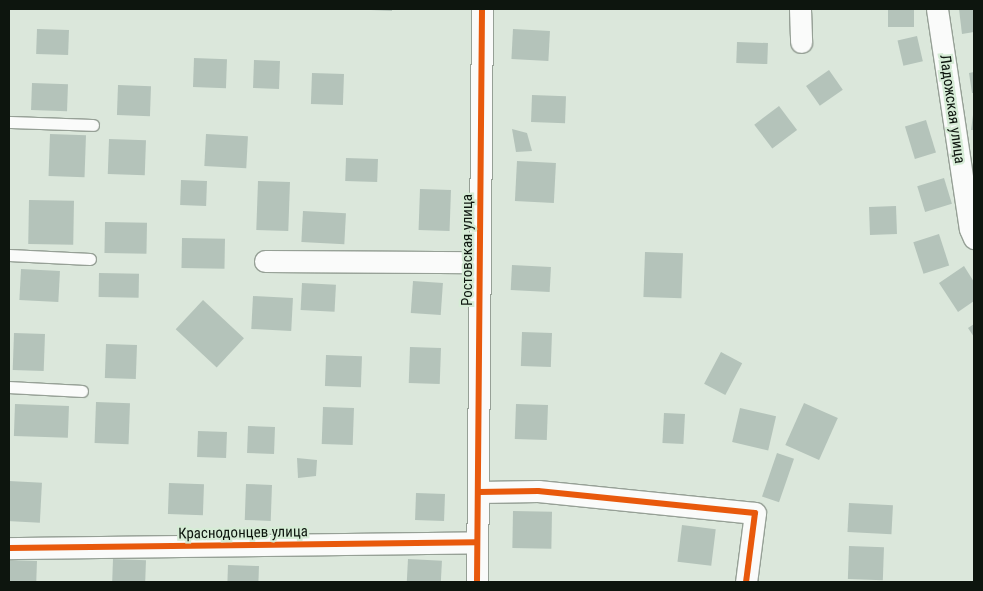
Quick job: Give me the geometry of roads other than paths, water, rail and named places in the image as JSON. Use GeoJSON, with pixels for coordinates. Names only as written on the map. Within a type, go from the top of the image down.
{"type":"FeatureCollection","features":[{"type":"Feature","properties":{"kind":"street","name":"Ростовская улица"},"geometry":{"type":"LineString","coordinates":[[477,582],[482,9]]}},
{"type":"Feature","properties":{"kind":"street"},"geometry":{"type":"LineString","coordinates":[[800,9],[801,42]]}},
{"type":"Feature","properties":{"kind":"street","name":"Ладожская улица"},"geometry":{"type":"LineString","coordinates":[[937,9],[970,229],[974,238]]}},
{"type":"Feature","properties":{"kind":"street","name":"Ростовская улица"},"geometry":{"type":"LineString","coordinates":[[265,261],[480,262]]}},
{"type":"Feature","properties":{"kind":"street"},"geometry":{"type":"LineString","coordinates":[[479,492],[538,491],[755,513],[746,582]]}},
{"type":"Feature","properties":{"kind":"street","name":"Краснодонцев улица"},"geometry":{"type":"LineString","coordinates":[[9,548],[477,542]]}},
{"type":"Feature","properties":{"kind":"lane"},"geometry":{"type":"LineString","coordinates":[[9,122],[93,125]]}},
{"type":"Feature","properties":{"kind":"lane"},"geometry":{"type":"LineString","coordinates":[[9,255],[90,259]]}},
{"type":"Feature","properties":{"kind":"lane"},"geometry":{"type":"LineString","coordinates":[[9,387],[82,391]]}}]}
